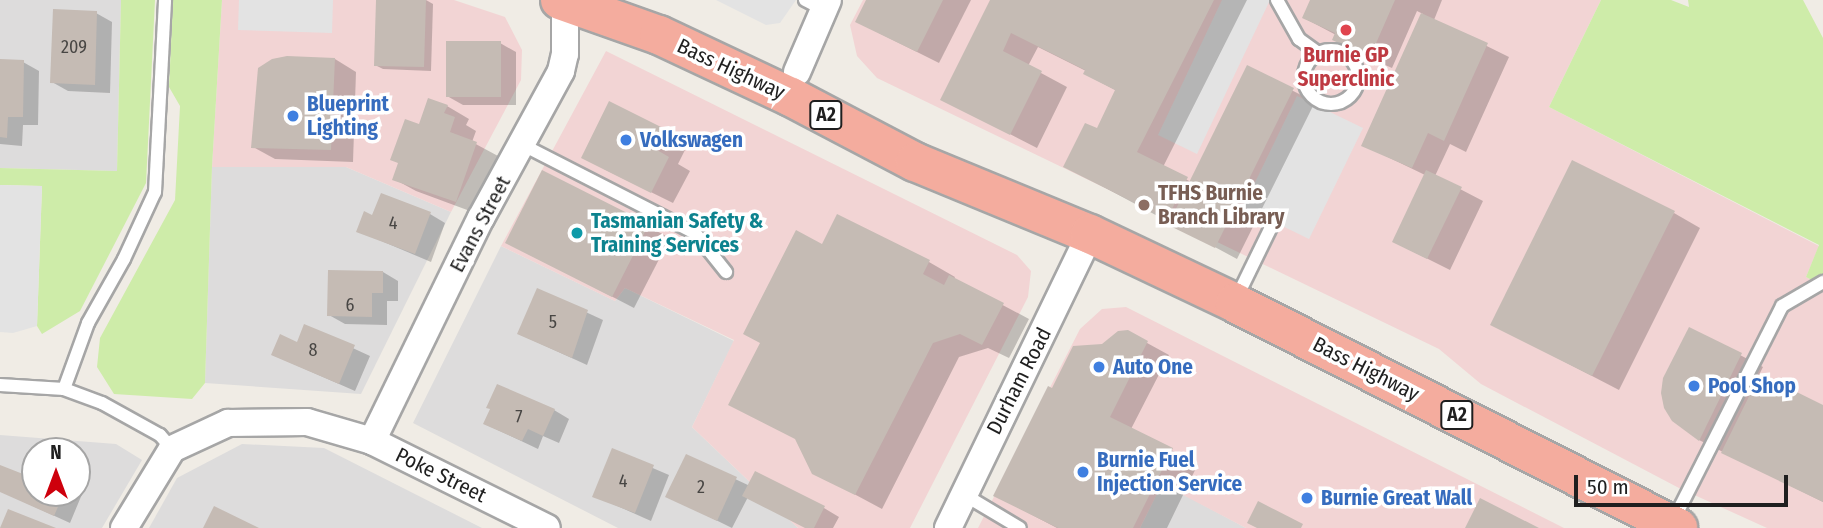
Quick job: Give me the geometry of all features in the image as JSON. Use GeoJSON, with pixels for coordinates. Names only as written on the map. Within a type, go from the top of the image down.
{"type":"FeatureCollection","features":[{"type":"Feature","properties":{"kind":"highway","name":"Bass Highway"},"geometry":{"type":"LineString","coordinates":[[630,0],[797,72],[975,164],[1090,234]]}},
{"type":"Feature","properties":{"kind":"highway","name":"Bass Highway"},"geometry":{"type":"LineString","coordinates":[[563,1],[659,35],[791,97],[915,162],[1090,234],[1235,303],[1675,526]]}},
{"type":"Feature","properties":{"kind":"street","name":"Evans Street"},"geometry":{"type":"LineString","coordinates":[[372,441],[481,218],[561,71],[565,54],[563,1]]}},
{"type":"Feature","properties":{"kind":"street"},"geometry":{"type":"LineString","coordinates":[[797,72],[819,3]]}},
{"type":"Feature","properties":{"kind":"street","name":"Durham Road"},"geometry":{"type":"LineString","coordinates":[[948,528],[1090,234]]}},
{"type":"Feature","properties":{"kind":"street","name":"Poke Street"},"geometry":{"type":"LineString","coordinates":[[172,449],[228,423],[307,422],[372,441],[547,528]]}},
{"type":"Feature","properties":{"kind":"street"},"geometry":{"type":"LineString","coordinates":[[124,528],[172,449]]}},
{"type":"Feature","properties":{"kind":"lane"},"geometry":{"type":"LineString","coordinates":[[64,389],[88,323],[124,259],[155,192],[165,0]]}},
{"type":"Feature","properties":{"kind":"lane"},"geometry":{"type":"LineString","coordinates":[[1277,0],[1299,39],[1318,53],[1336,51],[1351,59],[1358,75],[1357,84],[1348,99],[1331,104],[1322,103],[1308,93],[1304,75],[1311,59],[1318,53]]}},
{"type":"Feature","properties":{"kind":"lane"},"geometry":{"type":"LineString","coordinates":[[523,145],[695,233],[726,272]]}},
{"type":"Feature","properties":{"kind":"lane"},"geometry":{"type":"LineString","coordinates":[[1235,303],[1274,221]]}},
{"type":"Feature","properties":{"kind":"lane"},"geometry":{"type":"LineString","coordinates":[[1675,526],[1782,306],[1823,282]]}},
{"type":"Feature","properties":{"kind":"lane"},"geometry":{"type":"LineString","coordinates":[[0,385],[64,389],[102,403],[160,435],[172,449]]}},
{"type":"Feature","properties":{"kind":"lane"},"geometry":{"type":"LineString","coordinates":[[963,494],[1020,528]]}},
{"type":"Feature","properties":{"kind":"shaded area"},"geometry":{"type":"Polygon","coordinates":[[[0,0],[121,0],[117,171],[0,168],[0,0]]]}},
{"type":"Feature","properties":{"kind":"shaded area"},"geometry":{"type":"Polygon","coordinates":[[[222,0],[454,0],[505,17],[522,50],[521,80],[451,212],[346,167],[212,167],[222,0]]]}},
{"type":"Feature","properties":{"kind":"shaded area"},"geometry":{"type":"Polygon","coordinates":[[[239,0],[333,0],[332,33],[238,30],[239,0]]]}},
{"type":"Feature","properties":{"kind":"shaded area"},"geometry":{"type":"Polygon","coordinates":[[[716,0],[796,0],[780,23],[766,25],[716,0]]]}},
{"type":"Feature","properties":{"kind":"shaded area"},"geometry":{"type":"Polygon","coordinates":[[[863,0],[1601,0],[1549,107],[1819,246],[1806,277],[1823,286],[1823,528],[1767,528],[1679,488],[1481,384],[1439,349],[877,78],[857,56],[850,25],[863,0]]]}},
{"type":"Feature","properties":{"kind":"shaded area"},"geometry":{"type":"Polygon","coordinates":[[[1222,0],[1270,0],[1197,154],[1158,135],[1222,0]]]}},
{"type":"Feature","properties":{"kind":"shaded area"},"geometry":{"type":"Polygon","coordinates":[[[606,51],[1017,255],[1031,271],[1028,297],[910,528],[798,528],[692,427],[734,340],[625,288],[615,301],[501,246],[606,51]]]}},
{"type":"Feature","properties":{"kind":"shaded area"},"geometry":{"type":"Polygon","coordinates":[[[1297,96],[1363,128],[1309,239],[1243,207],[1297,96]]]}},
{"type":"Feature","properties":{"kind":"shaded area"},"geometry":{"type":"Polygon","coordinates":[[[212,167],[346,167],[451,212],[361,394],[205,383],[212,167]]]}},
{"type":"Feature","properties":{"kind":"shaded area"},"geometry":{"type":"Polygon","coordinates":[[[0,185],[42,186],[37,326],[13,333],[0,332],[0,185]]]}},
{"type":"Feature","properties":{"kind":"shaded area"},"geometry":{"type":"Polygon","coordinates":[[[501,246],[615,301],[625,288],[734,341],[692,427],[798,528],[618,528],[413,423],[501,246]]]}},
{"type":"Feature","properties":{"kind":"shaded area"},"geometry":{"type":"Polygon","coordinates":[[[1126,307],[1564,528],[1246,528],[1162,484],[1140,528],[978,528],[1080,329],[1102,309],[1126,307]]]}},
{"type":"Feature","properties":{"kind":"shaded area"},"geometry":{"type":"Polygon","coordinates":[[[0,435],[26,437],[21,437],[21,507],[91,507],[91,442],[116,444],[142,460],[102,528],[0,528],[0,435]]]}},
{"type":"Feature","properties":{"kind":"shaded area"},"geometry":{"type":"Polygon","coordinates":[[[242,444],[324,448],[482,528],[149,528],[177,478],[242,444]]]}},
{"type":"Feature","properties":{"kind":"shaded area"},"geometry":{"type":"Polygon","coordinates":[[[1162,483],[1246,528],[1140,528],[1162,483]]]}},
{"type":"Feature","properties":{"kind":"green space"},"geometry":{"type":"Polygon","coordinates":[[[121,0],[155,0],[146,183],[80,311],[42,334],[37,326],[42,186],[0,185],[0,168],[117,171],[121,0]]]}},
{"type":"Feature","properties":{"kind":"green space"},"geometry":{"type":"Polygon","coordinates":[[[173,0],[222,0],[212,167],[205,383],[192,399],[114,394],[97,367],[100,338],[175,200],[180,106],[169,87],[173,0]]]}},
{"type":"Feature","properties":{"kind":"green space"},"geometry":{"type":"Polygon","coordinates":[[[1601,0],[1671,0],[1689,7],[1688,0],[1803,0],[1823,38],[1823,286],[1806,277],[1819,245],[1549,107],[1601,0]]]}},
{"type":"Feature","properties":{"kind":"building"},"geometry":{"type":"Polygon","coordinates":[[[376,0],[426,0],[424,67],[374,66],[376,0]]]}},
{"type":"Feature","properties":{"kind":"building"},"geometry":{"type":"Polygon","coordinates":[[[866,0],[943,0],[917,52],[855,22],[866,0]]]}},
{"type":"Feature","properties":{"kind":"building"},"geometry":{"type":"Polygon","coordinates":[[[990,0],[1214,0],[1137,152],[1188,177],[1167,219],[1063,167],[1085,123],[1097,128],[1115,90],[1083,74],[1085,70],[1011,33],[1003,51],[1042,71],[1010,135],[940,100],[990,0]]]}},
{"type":"Feature","properties":{"kind":"building"},"geometry":{"type":"Polygon","coordinates":[[[1310,0],[1395,0],[1370,57],[1332,40],[1335,33],[1302,18],[1310,0]]]}},
{"type":"Feature","properties":{"kind":"building"},"geometry":{"type":"Polygon","coordinates":[[[53,9],[97,11],[95,85],[50,83],[53,9]]]}},
{"type":"Feature","properties":{"kind":"building"},"geometry":{"type":"Polygon","coordinates":[[[1421,13],[1488,43],[1444,141],[1428,133],[1412,168],[1361,146],[1421,13]]]}},
{"type":"Feature","properties":{"kind":"building"},"geometry":{"type":"Polygon","coordinates":[[[446,41],[501,41],[501,97],[446,97],[446,41]]]}},
{"type":"Feature","properties":{"kind":"building","name":"Blueprint Lighting"},"geometry":{"type":"Polygon","coordinates":[[[287,56],[335,58],[331,150],[251,148],[258,68],[272,59],[287,56]]]}},
{"type":"Feature","properties":{"kind":"building"},"geometry":{"type":"Polygon","coordinates":[[[0,59],[24,60],[23,117],[8,117],[7,138],[0,137],[0,59]]]}},
{"type":"Feature","properties":{"kind":"building"},"geometry":{"type":"Polygon","coordinates":[[[1247,65],[1294,88],[1215,248],[1168,225],[1247,65]]]}},
{"type":"Feature","properties":{"kind":"building"},"geometry":{"type":"Polygon","coordinates":[[[428,98],[448,105],[444,113],[455,117],[450,132],[477,142],[456,202],[392,180],[398,163],[390,160],[405,119],[419,124],[428,98]]]}},
{"type":"Feature","properties":{"kind":"building","name":"Volkswagen"},"geometry":{"type":"Polygon","coordinates":[[[609,101],[667,130],[657,150],[669,157],[651,193],[581,158],[609,101]]]}},
{"type":"Feature","properties":{"kind":"building"},"geometry":{"type":"Polygon","coordinates":[[[1572,160],[1675,211],[1592,376],[1490,325],[1572,160]]]}},
{"type":"Feature","properties":{"kind":"building","name":"Tasmanian Safety & Training Services"},"geometry":{"type":"Polygon","coordinates":[[[542,170],[649,224],[612,297],[505,243],[542,170]]]}},
{"type":"Feature","properties":{"kind":"building"},"geometry":{"type":"Polygon","coordinates":[[[1426,170],[1462,187],[1427,259],[1392,242],[1426,170]]]}},
{"type":"Feature","properties":{"kind":"building"},"geometry":{"type":"Polygon","coordinates":[[[381,193],[431,212],[415,254],[356,232],[364,211],[372,215],[381,193]]]}},
{"type":"Feature","properties":{"kind":"building"},"geometry":{"type":"Polygon","coordinates":[[[837,214],[930,260],[923,274],[944,285],[949,275],[1004,303],[982,345],[960,334],[933,343],[855,495],[812,474],[795,439],[728,405],[760,343],[743,334],[796,230],[822,244],[837,214]]]}},
{"type":"Feature","properties":{"kind":"building"},"geometry":{"type":"Polygon","coordinates":[[[328,270],[383,271],[383,293],[372,293],[372,317],[327,316],[328,270]]]}},
{"type":"Feature","properties":{"kind":"building"},"geometry":{"type":"Polygon","coordinates":[[[537,288],[588,310],[572,358],[517,334],[537,288]]]}},
{"type":"Feature","properties":{"kind":"building"},"geometry":{"type":"Polygon","coordinates":[[[304,324],[355,345],[339,384],[271,355],[280,334],[297,342],[304,324]]]}},
{"type":"Feature","properties":{"kind":"building","name":"Pool Shop"},"geometry":{"type":"Polygon","coordinates":[[[1689,327],[1742,353],[1699,441],[1672,421],[1664,408],[1661,393],[1663,378],[1689,327]]]}},
{"type":"Feature","properties":{"kind":"building","name":"Burnie Fuel Injection Service"},"geometry":{"type":"Polygon","coordinates":[[[1128,330],[1148,341],[1110,417],[1173,448],[1133,528],[1058,528],[993,496],[1048,386],[1052,388],[1073,346],[1102,344],[1118,331],[1128,330]]]}},
{"type":"Feature","properties":{"kind":"building"},"geometry":{"type":"Polygon","coordinates":[[[1760,374],[1823,405],[1823,502],[1721,453],[1760,374]]]}},
{"type":"Feature","properties":{"kind":"building"},"geometry":{"type":"Polygon","coordinates":[[[497,384],[555,409],[543,436],[528,429],[522,441],[483,424],[490,409],[486,408],[497,384]]]}},
{"type":"Feature","properties":{"kind":"building"},"geometry":{"type":"Polygon","coordinates":[[[612,448],[654,465],[635,513],[592,497],[612,448]]]}},
{"type":"Feature","properties":{"kind":"building"},"geometry":{"type":"Polygon","coordinates":[[[686,454],[737,477],[717,521],[665,497],[686,454]]]}},
{"type":"Feature","properties":{"kind":"building"},"geometry":{"type":"Polygon","coordinates":[[[0,465],[21,473],[21,501],[0,492],[0,465]]]}},
{"type":"Feature","properties":{"kind":"building"},"geometry":{"type":"Polygon","coordinates":[[[755,471],[825,506],[814,528],[805,528],[742,496],[755,471]]]}},
{"type":"Feature","properties":{"kind":"building"},"geometry":{"type":"Polygon","coordinates":[[[1480,498],[1539,528],[1465,528],[1480,498]]]}},
{"type":"Feature","properties":{"kind":"building"},"geometry":{"type":"Polygon","coordinates":[[[1258,501],[1303,524],[1301,528],[1257,528],[1247,523],[1258,501]]]}},
{"type":"Feature","properties":{"kind":"building"},"geometry":{"type":"Polygon","coordinates":[[[214,506],[259,528],[203,528],[214,506]]]}},
{"type":"Feature","properties":{"kind":"building"},"geometry":{"type":"Polygon","coordinates":[[[34,507],[58,507],[54,516],[34,507]]]}},
{"type":"Feature","properties":{"kind":"building"},"geometry":{"type":"Polygon","coordinates":[[[8,509],[56,528],[0,528],[8,509]]]}},
{"type":"Feature","properties":{"kind":"place","name":"Burnie GP Superclinic"},"geometry":{"type":"Point","coordinates":[1346,30]}},
{"type":"Feature","properties":{"kind":"place","name":"Blueprint Lighting"},"geometry":{"type":"Point","coordinates":[293,116]}},
{"type":"Feature","properties":{"kind":"place","name":"Volkswagen"},"geometry":{"type":"Point","coordinates":[626,140]}},
{"type":"Feature","properties":{"kind":"place","name":"TFHS Burnie Branch Library"},"geometry":{"type":"Point","coordinates":[1144,205]}},
{"type":"Feature","properties":{"kind":"place","name":"Tasmanian Safety & Training Services"},"geometry":{"type":"Point","coordinates":[577,233]}},
{"type":"Feature","properties":{"kind":"place","name":"Auto One"},"geometry":{"type":"Point","coordinates":[1099,367]}},
{"type":"Feature","properties":{"kind":"place","name":"Pool Shop"},"geometry":{"type":"Point","coordinates":[1694,386]}},
{"type":"Feature","properties":{"kind":"place","name":"Burnie Fuel Injection Service"},"geometry":{"type":"Point","coordinates":[1083,472]}},
{"type":"Feature","properties":{"kind":"place","name":"Burnie Great Wall"},"geometry":{"type":"Point","coordinates":[1307,498]}}]}
